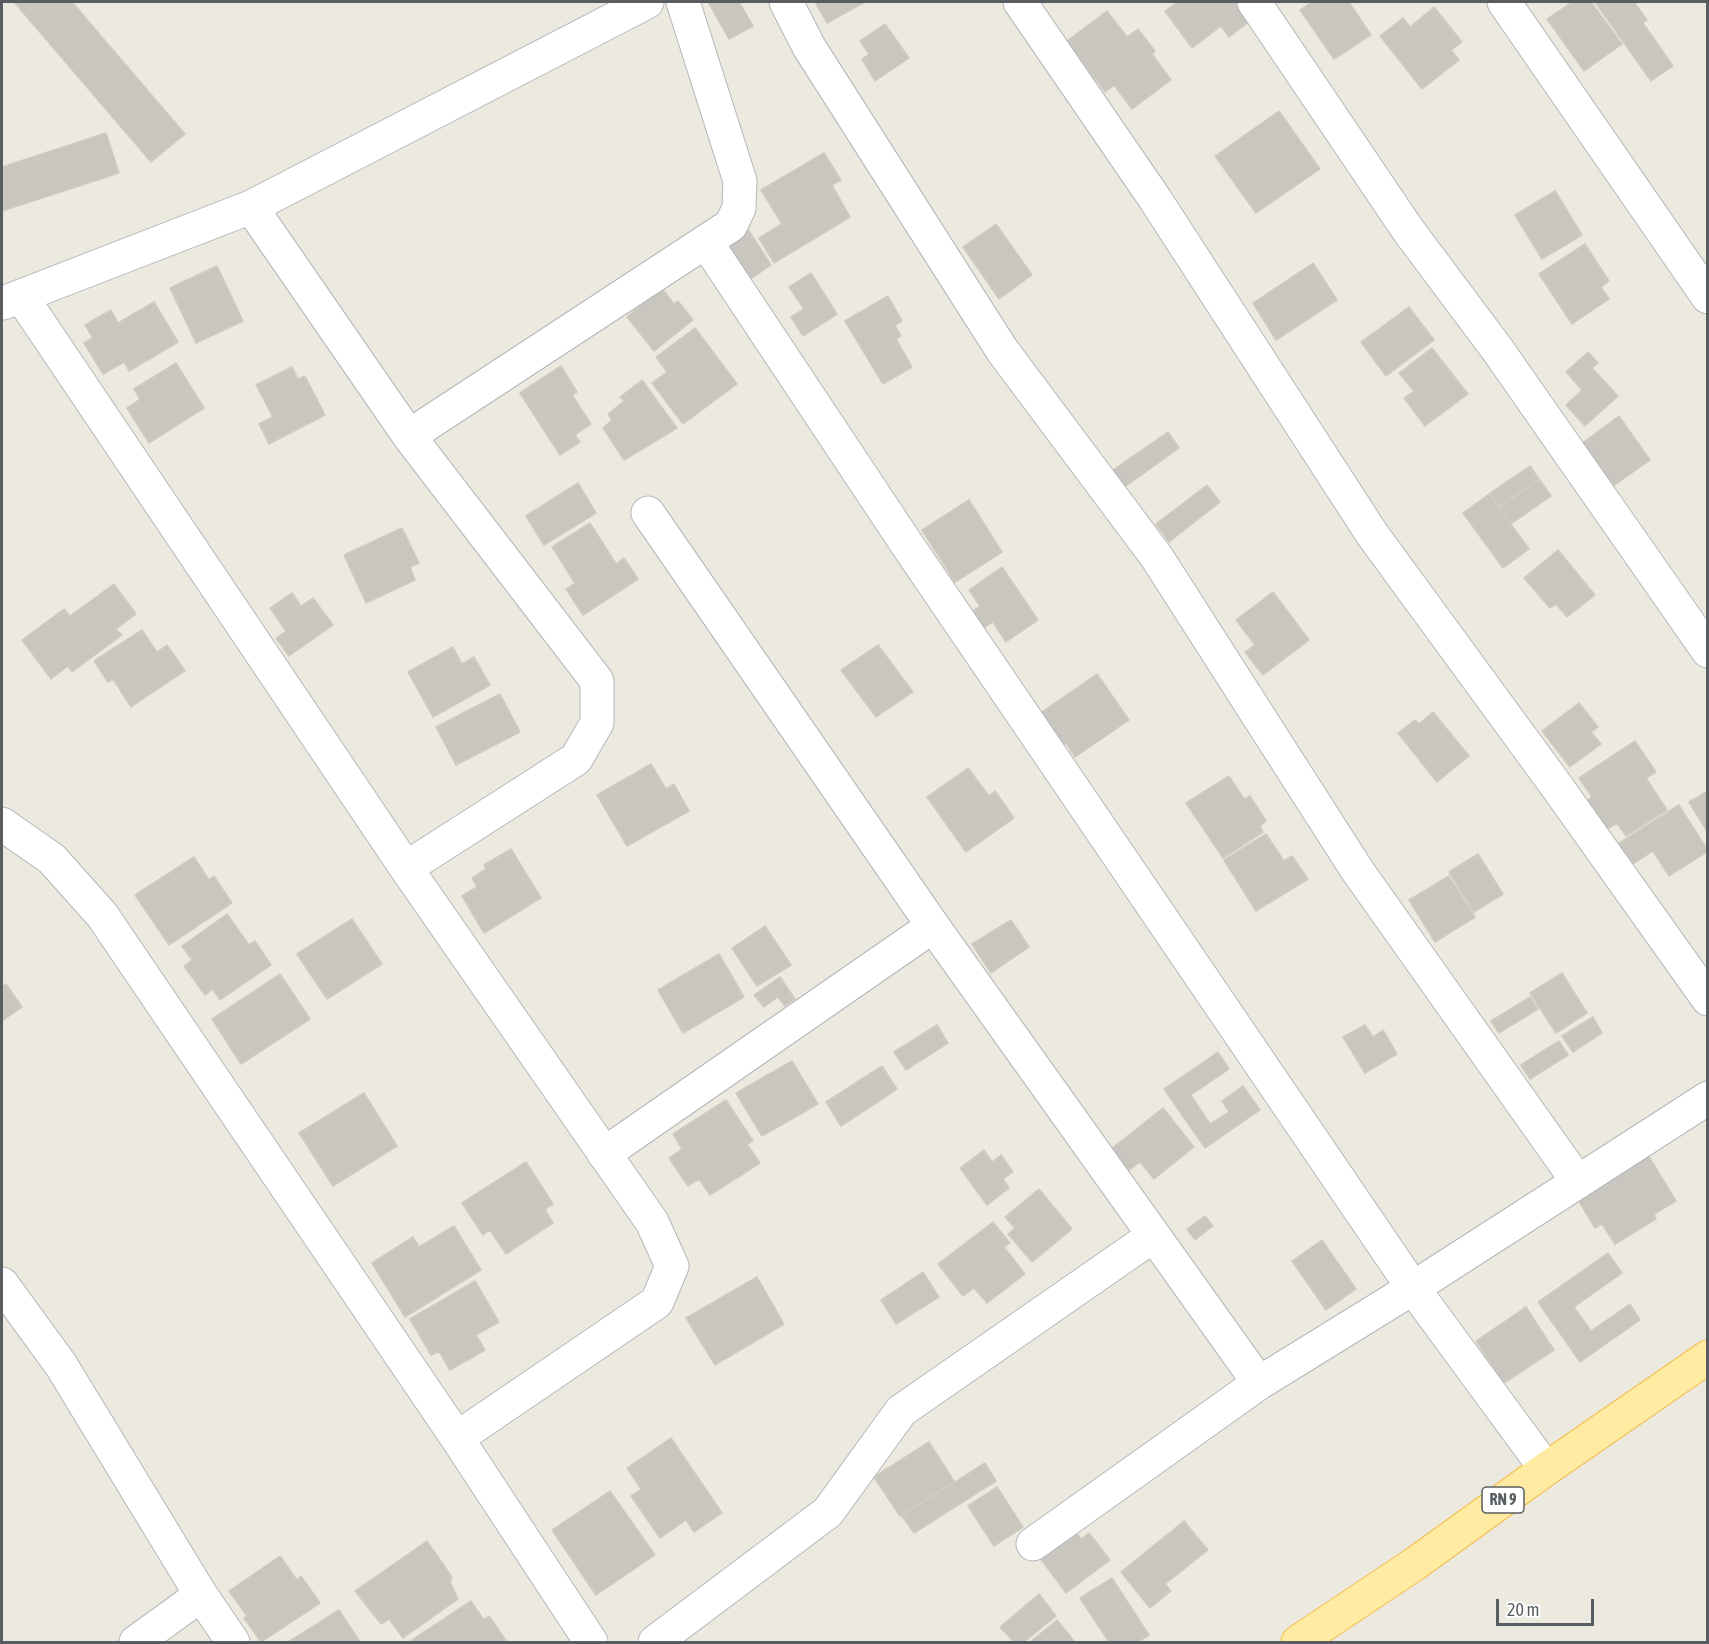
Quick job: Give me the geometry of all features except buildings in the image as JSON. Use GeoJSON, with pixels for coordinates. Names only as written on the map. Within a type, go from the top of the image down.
{"type":"FeatureCollection","features":[{"type":"Feature","properties":{"kind":"main road","name":"RN 9"},"geometry":{"type":"LineString","coordinates":[[1298,1642],[1416,1563],[1707,1356]]}},
{"type":"Feature","properties":{"kind":"street"},"geometry":{"type":"LineString","coordinates":[[457,1437],[657,1302],[672,1266],[652,1222],[11,300],[251,207],[647,2]]}},
{"type":"Feature","properties":{"kind":"street"},"geometry":{"type":"LineString","coordinates":[[409,436],[731,225],[739,208],[740,181],[683,2]]}},
{"type":"Feature","properties":{"kind":"street"},"geometry":{"type":"LineString","coordinates":[[786,2],[809,47],[1002,350],[1156,556],[1357,870],[1578,1182]]}},
{"type":"Feature","properties":{"kind":"street"},"geometry":{"type":"LineString","coordinates":[[1020,2],[1161,209],[1372,534],[1562,794],[1707,999]]}},
{"type":"Feature","properties":{"kind":"street"},"geometry":{"type":"LineString","coordinates":[[1254,2],[1408,231],[1497,349],[1707,651]]}},
{"type":"Feature","properties":{"kind":"street"},"geometry":{"type":"LineString","coordinates":[[1504,2],[1707,297]]}},
{"type":"Feature","properties":{"kind":"street"},"geometry":{"type":"LineString","coordinates":[[251,207],[409,436],[597,681],[597,723],[576,759],[406,868]]}},
{"type":"Feature","properties":{"kind":"street"},"geometry":{"type":"LineString","coordinates":[[706,242],[906,543],[1413,1288],[1546,1469]]}},
{"type":"Feature","properties":{"kind":"street"},"geometry":{"type":"LineString","coordinates":[[648,513],[933,926],[1259,1383]]}},
{"type":"Feature","properties":{"kind":"street"},"geometry":{"type":"LineString","coordinates":[[2,824],[52,859],[102,915],[457,1437],[591,1642]]}},
{"type":"Feature","properties":{"kind":"street"},"geometry":{"type":"LineString","coordinates":[[604,1154],[933,926]]}},
{"type":"Feature","properties":{"kind":"street"},"geometry":{"type":"LineString","coordinates":[[1033,1544],[1259,1383],[1413,1288],[1707,1098]]}},
{"type":"Feature","properties":{"kind":"street"},"geometry":{"type":"LineString","coordinates":[[655,1642],[828,1512],[900,1411],[1153,1236]]}},
{"type":"Feature","properties":{"kind":"street"},"geometry":{"type":"LineString","coordinates":[[2,1284],[61,1365],[201,1595],[233,1642]]}},
{"type":"Feature","properties":{"kind":"street"},"geometry":{"type":"LineString","coordinates":[[136,1642],[201,1595]]}}]}
